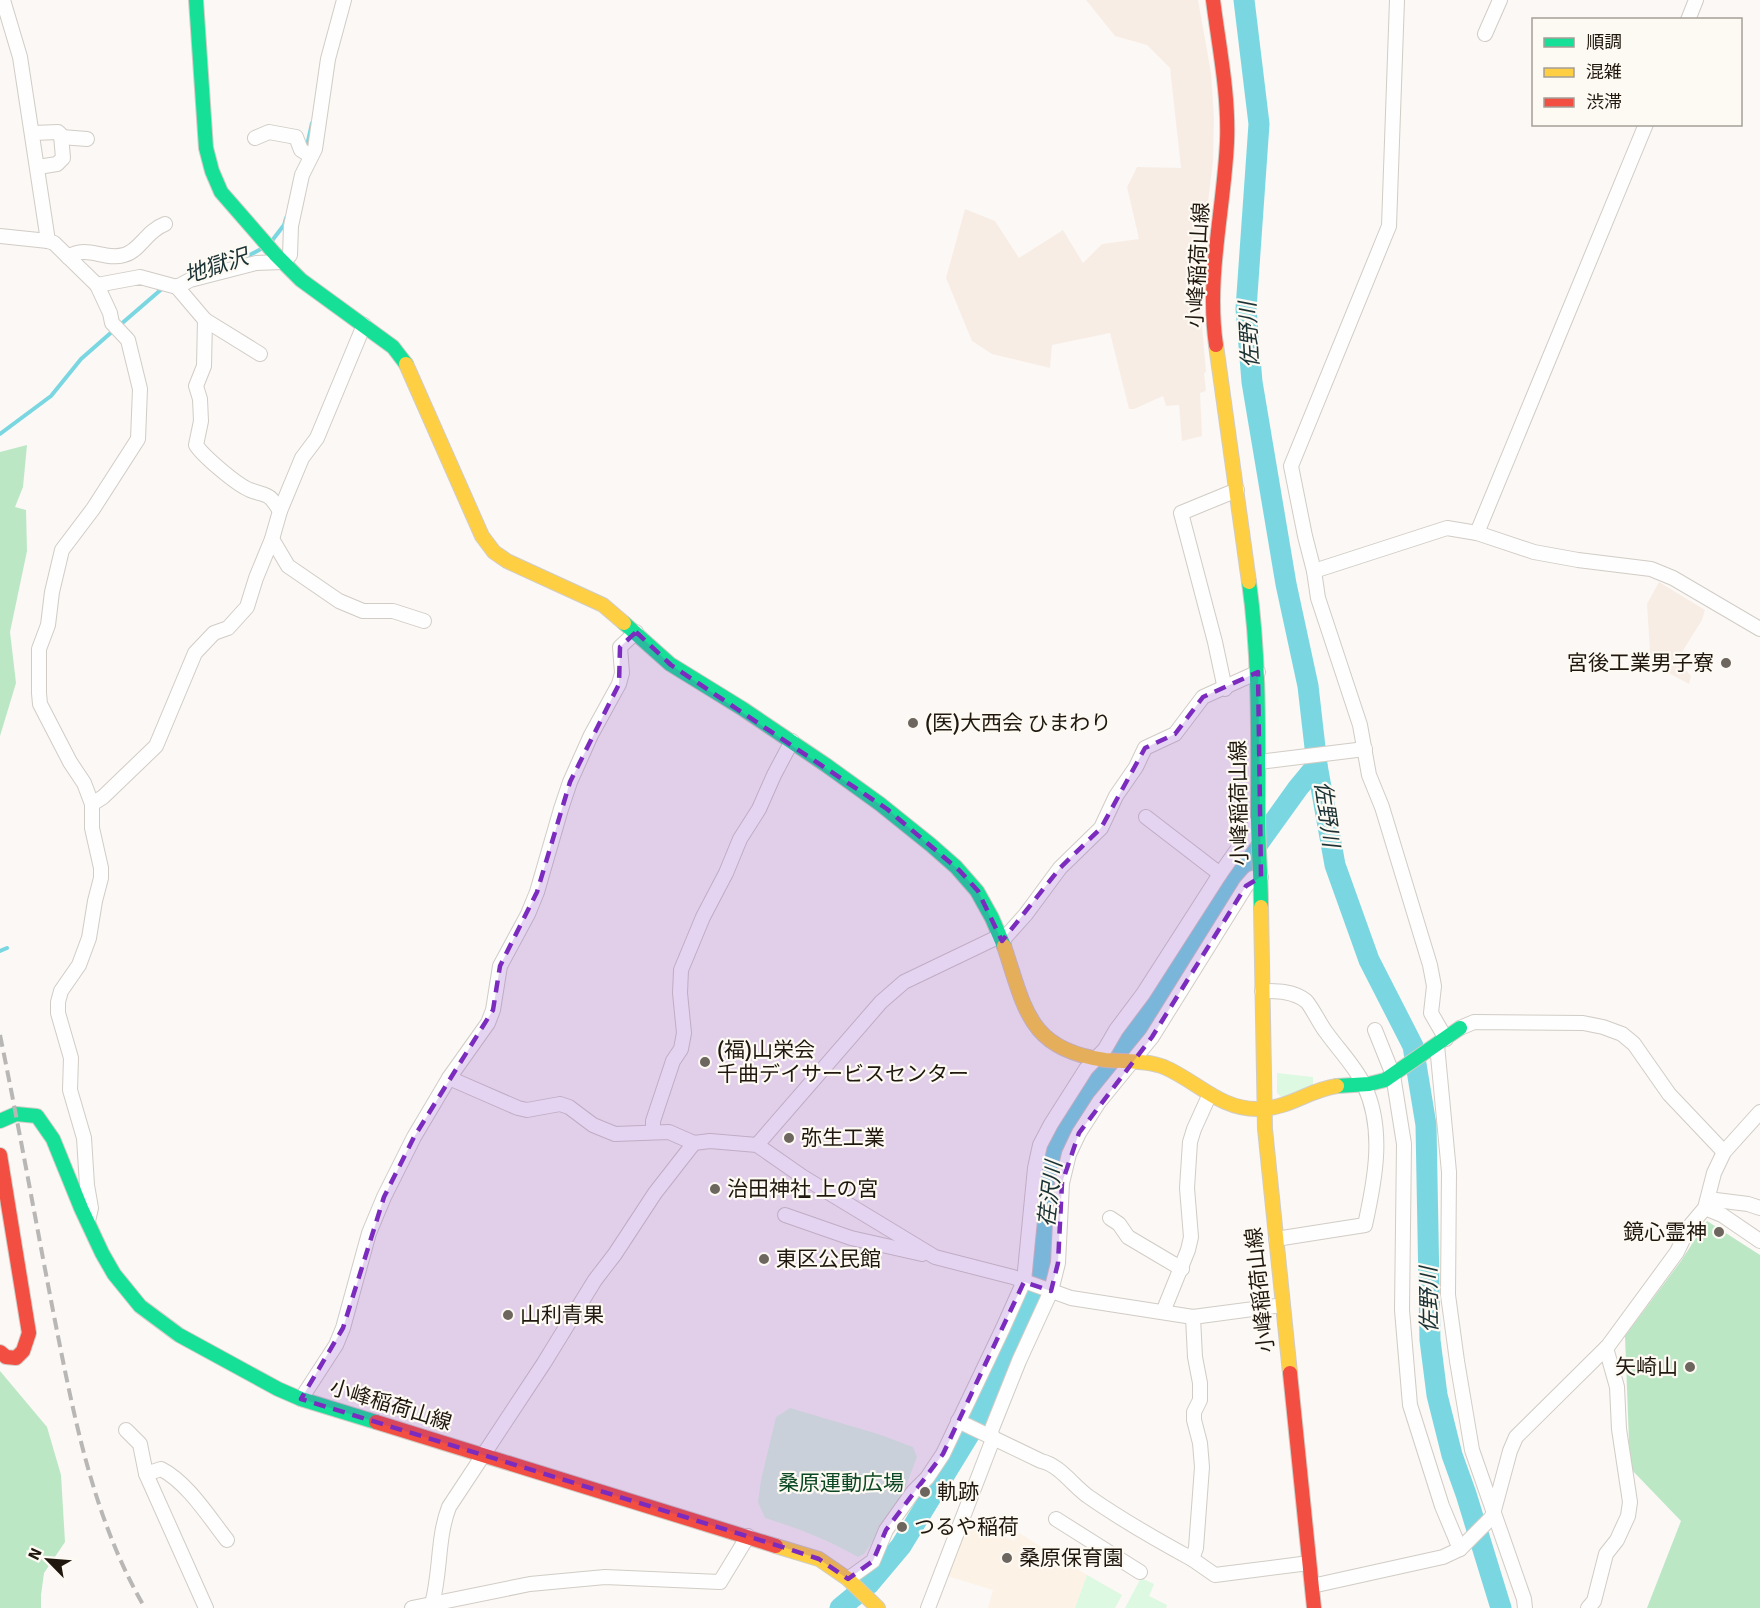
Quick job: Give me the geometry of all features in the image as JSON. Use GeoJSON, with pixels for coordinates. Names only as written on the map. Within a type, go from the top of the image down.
{"type":"FeatureCollection","features":[{"type":"Feature","properties":{"kind":"main road"},"geometry":{"type":"LineString","coordinates":[[196,0],[206,148],[221,192],[260,238],[301,280],[393,347],[406,364],[482,536],[494,552],[507,561],[603,605],[617,614],[671,665],[792,741],[886,809],[959,870],[978,891],[989,909],[1029,1018],[1048,1039],[1066,1051],[1099,1060],[1159,1065],[1184,1077],[1209,1096],[1230,1106],[1264,1108],[1289,1105],[1318,1090],[1338,1085],[1364,1085],[1385,1080],[1460,1028]]}},
{"type":"Feature","properties":{"kind":"main road","name":"小峰稲荷山線"},"geometry":{"type":"LineString","coordinates":[[1213,0],[1226,92],[1227,141],[1213,300],[1215,340],[1254,615],[1258,672],[1258,823],[1261,860],[1264,1108],[1275,1239],[1314,1608]]}},
{"type":"Feature","properties":{"kind":"main road","name":"小峰稲荷山線"},"geometry":{"type":"LineString","coordinates":[[0,1121],[16,1114],[37,1116],[53,1138],[81,1208],[114,1274],[140,1306],[179,1335],[278,1389],[301,1399],[819,1559],[849,1581],[873,1604]]}},
{"type":"Feature","properties":{"kind":"main road"},"geometry":{"type":"LineString","coordinates":[[0,1155],[29,1333],[27,1347],[20,1357],[12,1359],[4,1357],[0,1352]]}},
{"type":"Feature","properties":{"kind":"street"},"geometry":{"type":"LineString","coordinates":[[3,0],[21,57],[48,241]]}},
{"type":"Feature","properties":{"kind":"street"},"geometry":{"type":"LineString","coordinates":[[97,285],[140,277],[171,285],[290,255],[291,226],[302,175],[315,149],[328,59],[345,0]]}},
{"type":"Feature","properties":{"kind":"street"},"geometry":{"type":"LineString","coordinates":[[1397,0],[1389,226],[1291,466],[1318,598],[1360,725],[1369,775],[1385,818],[1430,965],[1434,986],[1431,1013],[1438,1044],[1449,1172],[1448,1294],[1472,1450],[1492,1516],[1524,1599],[1525,1608]]}},
{"type":"Feature","properties":{"kind":"street"},"geometry":{"type":"LineString","coordinates":[[1485,34],[1500,0]]}},
{"type":"Feature","properties":{"kind":"street"},"geometry":{"type":"LineString","coordinates":[[1689,18],[1696,0]]}},
{"type":"Feature","properties":{"kind":"street"},"geometry":{"type":"LineString","coordinates":[[1477,533],[1645,126]]}},
{"type":"Feature","properties":{"kind":"street"},"geometry":{"type":"LineString","coordinates":[[33,133],[58,132],[61,137],[63,158],[57,165],[38,166]]}},
{"type":"Feature","properties":{"kind":"street"},"geometry":{"type":"LineString","coordinates":[[255,138],[269,132],[296,137],[301,150],[312,156]]}},
{"type":"Feature","properties":{"kind":"street"},"geometry":{"type":"LineString","coordinates":[[61,137],[87,139]]}},
{"type":"Feature","properties":{"kind":"street"},"geometry":{"type":"LineString","coordinates":[[68,257],[75,252],[97,252],[107,257],[125,255],[135,249],[155,228],[165,224]]}},
{"type":"Feature","properties":{"kind":"street"},"geometry":{"type":"LineString","coordinates":[[0,236],[54,243],[97,285],[116,328],[128,340],[140,390],[138,439],[93,509],[62,550],[52,592],[48,625],[39,649],[40,704],[70,762],[84,783],[92,804],[92,828],[101,868],[89,938],[79,965],[61,990],[58,1013],[71,1058],[70,1090],[84,1138],[91,1208],[88,1221]]}},
{"type":"Feature","properties":{"kind":"street"},"geometry":{"type":"LineString","coordinates":[[171,285],[205,320],[260,354]]}},
{"type":"Feature","properties":{"kind":"street"},"geometry":{"type":"LineString","coordinates":[[205,320],[204,366],[196,386],[200,399],[201,421],[196,445],[202,455],[250,490],[271,497],[280,511]]}},
{"type":"Feature","properties":{"kind":"street"},"geometry":{"type":"LineString","coordinates":[[92,804],[103,797],[156,746],[195,653],[214,633],[228,628],[248,607],[280,511],[302,458],[317,438],[364,325]]}},
{"type":"Feature","properties":{"kind":"street"},"geometry":{"type":"LineString","coordinates":[[1225,688],[1181,513],[1237,490]]}},
{"type":"Feature","properties":{"kind":"street"},"geometry":{"type":"LineString","coordinates":[[1314,571],[1447,528],[1477,533],[1534,552],[1651,569],[1673,578],[1760,629]]}},
{"type":"Feature","properties":{"kind":"street"},"geometry":{"type":"LineString","coordinates":[[272,539],[288,566],[339,602],[363,611],[393,611],[424,621]]}},
{"type":"Feature","properties":{"kind":"street"},"geometry":{"type":"LineString","coordinates":[[301,1399],[336,1345],[343,1328],[369,1233],[384,1197],[414,1137],[449,1078],[488,1023],[493,1010],[500,966],[537,892],[570,782],[591,735],[619,684],[622,673],[620,647],[636,632]]}},
{"type":"Feature","properties":{"kind":"street"},"geometry":{"type":"LineString","coordinates":[[757,1145],[881,1002],[904,982],[1001,938],[1026,914],[1060,868],[1101,828],[1116,796],[1136,767],[1145,748],[1175,734],[1203,697],[1258,672]]}},
{"type":"Feature","properties":{"kind":"street"},"geometry":{"type":"LineString","coordinates":[[653,1131],[653,1120],[673,1061],[681,1049],[684,1033],[680,993],[681,970],[740,839],[759,809],[792,741]]}},
{"type":"Feature","properties":{"kind":"street"},"geometry":{"type":"LineString","coordinates":[[1259,762],[1365,749]]}},
{"type":"Feature","properties":{"kind":"street"},"geometry":{"type":"LineString","coordinates":[[1146,817],[1220,874]]}},
{"type":"Feature","properties":{"kind":"street"},"geometry":{"type":"LineString","coordinates":[[849,1581],[873,1561],[886,1530],[943,1454],[1026,1282],[1032,1193],[1040,1145],[1051,1124],[1080,1078],[1099,1060],[1220,874],[1258,823]]}},
{"type":"Feature","properties":{"kind":"street"},"geometry":{"type":"LineString","coordinates":[[928,1608],[991,1431],[1050,1290],[1058,1263],[1062,1183],[1069,1154],[1079,1133],[1099,1102],[1152,1037],[1246,886],[1253,878],[1261,877]]}},
{"type":"Feature","properties":{"kind":"street"},"geometry":{"type":"LineString","coordinates":[[1262,991],[1286,992],[1307,1002],[1316,1019],[1364,1085],[1373,1113],[1377,1149],[1374,1186],[1365,1225],[1275,1239]]}},
{"type":"Feature","properties":{"kind":"street"},"geometry":{"type":"LineString","coordinates":[[1460,1028],[1474,1022],[1583,1023],[1604,1027],[1622,1034],[1634,1044],[1669,1094],[1724,1152]]}},
{"type":"Feature","properties":{"kind":"street"},"geometry":{"type":"LineString","coordinates":[[1375,1030],[1394,1074],[1404,1144],[1402,1310],[1410,1405],[1442,1506],[1462,1548]]}},
{"type":"Feature","properties":{"kind":"street"},"geometry":{"type":"LineString","coordinates":[[449,1078],[518,1108],[527,1110],[560,1104],[569,1107],[593,1125],[615,1134],[669,1132],[694,1143],[710,1141],[757,1145],[803,1177],[935,1257]]}},
{"type":"Feature","properties":{"kind":"street"},"geometry":{"type":"LineString","coordinates":[[1163,1312],[1182,1269],[1191,1237],[1187,1188],[1190,1142],[1209,1096]]}},
{"type":"Feature","properties":{"kind":"street"},"geometry":{"type":"LineString","coordinates":[[1311,1586],[1443,1557],[1462,1548],[1492,1516],[1516,1437],[1606,1348],[1677,1252],[1689,1227],[1707,1203],[1714,1173],[1724,1152],[1760,1112]]}},
{"type":"Feature","properties":{"kind":"street"},"geometry":{"type":"LineString","coordinates":[[432,1604],[449,1507],[544,1363],[595,1280],[615,1254],[655,1192],[694,1143]]}},
{"type":"Feature","properties":{"kind":"street"},"geometry":{"type":"LineString","coordinates":[[1707,1203],[1748,1204],[1760,1208]]}},
{"type":"Feature","properties":{"kind":"street"},"geometry":{"type":"LineString","coordinates":[[1707,1203],[1760,1241]]}},
{"type":"Feature","properties":{"kind":"street"},"geometry":{"type":"LineString","coordinates":[[785,1215],[851,1238],[935,1257],[1026,1282],[1071,1298],[1193,1317],[1283,1305]]}},
{"type":"Feature","properties":{"kind":"street"},"geometry":{"type":"LineString","coordinates":[[1110,1218],[1119,1224],[1128,1237],[1182,1269]]}},
{"type":"Feature","properties":{"kind":"street"},"geometry":{"type":"LineString","coordinates":[[1192,1559],[1196,1548],[1202,1467],[1200,1443],[1194,1420],[1194,1412],[1200,1400],[1200,1383],[1195,1357],[1193,1317]]}},
{"type":"Feature","properties":{"kind":"street"},"geometry":{"type":"LineString","coordinates":[[1588,1608],[1594,1601],[1606,1554],[1617,1540],[1628,1516],[1630,1502],[1619,1429],[1617,1387],[1606,1348]]}},
{"type":"Feature","properties":{"kind":"street"},"geometry":{"type":"LineString","coordinates":[[960,1422],[1041,1461],[1050,1463],[1088,1496],[1215,1575],[1309,1563]]}},
{"type":"Feature","properties":{"kind":"street"},"geometry":{"type":"LineString","coordinates":[[126,1430],[140,1444],[146,1474],[206,1608]]}},
{"type":"Feature","properties":{"kind":"street"},"geometry":{"type":"LineString","coordinates":[[146,1474],[161,1469],[168,1473],[192,1496],[227,1540]]}},
{"type":"Feature","properties":{"kind":"street"},"geometry":{"type":"LineString","coordinates":[[1056,1519],[1140,1572]]}},
{"type":"Feature","properties":{"kind":"street"},"geometry":{"type":"LineString","coordinates":[[412,1608],[530,1584],[605,1577],[720,1582],[748,1536]]}},
{"type":"Feature","properties":{"kind":"highlighted area"},"geometry":{"type":"Polygon","coordinates":[[[636,632],[671,665],[887,809],[959,870],[978,891],[1002,941],[1060,868],[1101,828],[1145,748],[1175,734],[1203,697],[1258,672],[1261,877],[1246,886],[1152,1037],[1079,1133],[1062,1183],[1058,1263],[1051,1291],[1024,1282],[943,1454],[886,1530],[873,1561],[848,1579],[819,1559],[789,1549],[301,1399],[343,1328],[384,1197],[414,1137],[493,1010],[500,966],[537,892],[570,782],[619,684],[620,647],[636,632]]]}},
{"type":"Feature","properties":{"kind":"shaded area"},"geometry":{"type":"Polygon","coordinates":[[[1086,0],[1198,0],[1211,73],[1214,118],[1213,162],[1198,281],[1206,391],[1200,393],[1202,436],[1182,441],[1179,405],[1166,406],[1163,396],[1129,409],[1110,333],[1052,345],[1050,368],[992,354],[972,341],[946,278],[965,209],[995,221],[1019,258],[1063,230],[1083,263],[1102,244],[1139,239],[1127,187],[1137,167],[1181,168],[1170,68],[1147,45],[1115,36],[1086,0]]]}},
{"type":"Feature","properties":{"kind":"shaded area"},"geometry":{"type":"Polygon","coordinates":[[[1659,582],[1705,610],[1702,620],[1677,660],[1691,676],[1689,684],[1656,666],[1650,652],[1647,604],[1659,582]]]}},
{"type":"Feature","properties":{"kind":"shaded area","name":"桑原保育園"},"geometry":{"type":"Polygon","coordinates":[[[969,1520],[1014,1541],[1019,1533],[1087,1575],[1075,1608],[988,1608],[993,1590],[947,1576],[969,1520]]]}},
{"type":"Feature","properties":{"kind":"green space"},"geometry":{"type":"Polygon","coordinates":[[[27,445],[23,487],[15,507],[26,510],[27,551],[10,632],[16,683],[0,736],[0,452],[27,445]]]}},
{"type":"Feature","properties":{"kind":"green space"},"geometry":{"type":"Polygon","coordinates":[[[1277,1073],[1313,1077],[1313,1086],[1284,1099],[1277,1093],[1277,1073]]]}},
{"type":"Feature","properties":{"kind":"green space"},"geometry":{"type":"Polygon","coordinates":[[[1707,1221],[1760,1255],[1760,1608],[1647,1608],[1681,1521],[1630,1468],[1625,1336],[1681,1261],[1707,1221]]]}},
{"type":"Feature","properties":{"kind":"green space"},"geometry":{"type":"Polygon","coordinates":[[[0,1371],[47,1427],[61,1475],[65,1542],[44,1573],[41,1608],[0,1608],[0,1371]]]}},
{"type":"Feature","properties":{"kind":"green space","name":"桑原運動広場"},"geometry":{"type":"Polygon","coordinates":[[[790,1408],[878,1434],[913,1447],[917,1457],[899,1504],[864,1554],[858,1557],[813,1535],[765,1518],[758,1502],[761,1480],[776,1417],[790,1408]]]}},
{"type":"Feature","properties":{"kind":"green space"},"geometry":{"type":"Polygon","coordinates":[[[926,1484],[931,1487],[912,1519],[904,1514],[926,1484]]]}},
{"type":"Feature","properties":{"kind":"green space"},"geometry":{"type":"Polygon","coordinates":[[[1087,1575],[1122,1595],[1115,1608],[1075,1608],[1087,1575]]]}},
{"type":"Feature","properties":{"kind":"green space"},"geometry":{"type":"Polygon","coordinates":[[[1141,1578],[1154,1584],[1149,1596],[1167,1605],[1166,1608],[1125,1608],[1141,1578]]]}},
{"type":"Feature","properties":{"kind":"waterway","name":"佐野川"},"geometry":{"type":"LineString","coordinates":[[1244,0],[1259,124],[1246,309],[1252,382],[1286,584],[1308,686],[1317,765],[1335,865],[1369,960],[1413,1046],[1426,1125],[1430,1340],[1437,1395],[1452,1455],[1501,1608]]}},
{"type":"Feature","properties":{"kind":"waterway","name":"地獄沢"},"geometry":{"type":"LineString","coordinates":[[306,150],[312,123]]}},
{"type":"Feature","properties":{"kind":"waterway","name":"地獄沢"},"geometry":{"type":"LineString","coordinates":[[271,242],[284,225],[286,218]]}},
{"type":"Feature","properties":{"kind":"waterway","name":"地獄沢"},"geometry":{"type":"LineString","coordinates":[[238,261],[263,248]]}},
{"type":"Feature","properties":{"kind":"waterway","name":"地獄沢"},"geometry":{"type":"LineString","coordinates":[[198,271],[213,267]]}},
{"type":"Feature","properties":{"kind":"waterway","name":"地獄沢"},"geometry":{"type":"LineString","coordinates":[[120,325],[164,287]]}},
{"type":"Feature","properties":{"kind":"waterway","name":"地獄沢"},"geometry":{"type":"LineString","coordinates":[[0,434],[51,396],[81,359],[114,330]]}},
{"type":"Feature","properties":{"kind":"waterway","name":"荏沢川"},"geometry":{"type":"LineString","coordinates":[[840,1608],[869,1584],[901,1546],[978,1420],[1034,1298],[1041,1275],[1050,1169],[1060,1138],[1077,1108],[1125,1049],[1252,852],[1317,765]]}},
{"type":"Feature","properties":{"kind":"waterway"},"geometry":{"type":"LineString","coordinates":[[0,951],[7,948]]}},
{"type":"Feature","properties":{"kind":"railway"},"geometry":{"type":"LineString","coordinates":[[0,1035],[79,1435],[113,1542],[145,1608]]}},
{"type":"Feature","properties":{"kind":"traffic: fast"},"geometry":{"type":"LineString","coordinates":[[196,0],[206,148],[221,192],[301,280],[393,347],[406,364]]}},
{"type":"Feature","properties":{"kind":"traffic: fast"},"geometry":{"type":"LineString","coordinates":[[1249,582],[1257,670],[1261,907]]}},
{"type":"Feature","properties":{"kind":"traffic: fast"},"geometry":{"type":"LineString","coordinates":[[624,623],[670,664],[743,709],[826,765],[931,845],[956,867],[977,891],[1004,946]]}},
{"type":"Feature","properties":{"kind":"traffic: fast"},"geometry":{"type":"LineString","coordinates":[[1337,1086],[1369,1084],[1385,1080],[1460,1028]]}},
{"type":"Feature","properties":{"kind":"traffic: fast"},"geometry":{"type":"LineString","coordinates":[[0,1121],[16,1114],[37,1116],[53,1139],[102,1253],[114,1274],[140,1306],[179,1335],[278,1389],[301,1399],[376,1422]]}},
{"type":"Feature","properties":{"kind":"traffic: slow"},"geometry":{"type":"LineString","coordinates":[[1216,345],[1249,582]]}},
{"type":"Feature","properties":{"kind":"traffic: slow"},"geometry":{"type":"LineString","coordinates":[[406,364],[482,536],[494,552],[507,561],[603,605],[624,623]]}},
{"type":"Feature","properties":{"kind":"traffic: slow"},"geometry":{"type":"LineString","coordinates":[[1261,907],[1265,1129],[1290,1373]]}},
{"type":"Feature","properties":{"kind":"traffic: slow"},"geometry":{"type":"LineString","coordinates":[[1004,946],[1025,1007],[1034,1022],[1045,1036],[1060,1047],[1079,1055],[1105,1060],[1142,1062],[1164,1067],[1209,1094],[1232,1105],[1245,1108],[1281,1106],[1317,1091],[1337,1086]]}},
{"type":"Feature","properties":{"kind":"traffic: slow"},"geometry":{"type":"LineString","coordinates":[[776,1546],[819,1559],[848,1579],[878,1608]]}},
{"type":"Feature","properties":{"kind":"traffic: jam"},"geometry":{"type":"LineString","coordinates":[[1213,0],[1223,71],[1227,124],[1225,167],[1214,269],[1213,320],[1216,345]]}},
{"type":"Feature","properties":{"kind":"traffic: jam"},"geometry":{"type":"LineString","coordinates":[[0,1155],[29,1333],[23,1351],[16,1358],[6,1357],[0,1352]]}},
{"type":"Feature","properties":{"kind":"traffic: jam"},"geometry":{"type":"LineString","coordinates":[[1290,1373],[1314,1608]]}},
{"type":"Feature","properties":{"kind":"traffic: jam"},"geometry":{"type":"LineString","coordinates":[[376,1422],[776,1546]]}},
{"type":"Feature","properties":{"kind":"place","name":"宮後工業男子寮"},"geometry":{"type":"Point","coordinates":[1726,663]}},
{"type":"Feature","properties":{"kind":"place","name":"(医)大西会 ひまわり"},"geometry":{"type":"Point","coordinates":[913,723]}},
{"type":"Feature","properties":{"kind":"place","name":"(福)山栄会 千曲デイサービスセンター"},"geometry":{"type":"Point","coordinates":[705,1062]}},
{"type":"Feature","properties":{"kind":"place","name":"弥生工業"},"geometry":{"type":"Point","coordinates":[789,1138]}},
{"type":"Feature","properties":{"kind":"place","name":"治田神社 上の宮"},"geometry":{"type":"Point","coordinates":[715,1189]}},
{"type":"Feature","properties":{"kind":"place","name":"鏡心霊神"},"geometry":{"type":"Point","coordinates":[1719,1232]}},
{"type":"Feature","properties":{"kind":"place","name":"東区公民館"},"geometry":{"type":"Point","coordinates":[764,1259]}},
{"type":"Feature","properties":{"kind":"place","name":"山利青果"},"geometry":{"type":"Point","coordinates":[508,1315]}},
{"type":"Feature","properties":{"kind":"place","name":"矢崎山"},"geometry":{"type":"Point","coordinates":[1690,1367]}},
{"type":"Feature","properties":{"kind":"place","name":"軌跡"},"geometry":{"type":"Point","coordinates":[925,1492]}},
{"type":"Feature","properties":{"kind":"place","name":"つるや稲荷"},"geometry":{"type":"Point","coordinates":[902,1527]}},
{"type":"Feature","properties":{"kind":"place","name":"桑原保育園"},"geometry":{"type":"Point","coordinates":[1007,1558]}}]}
